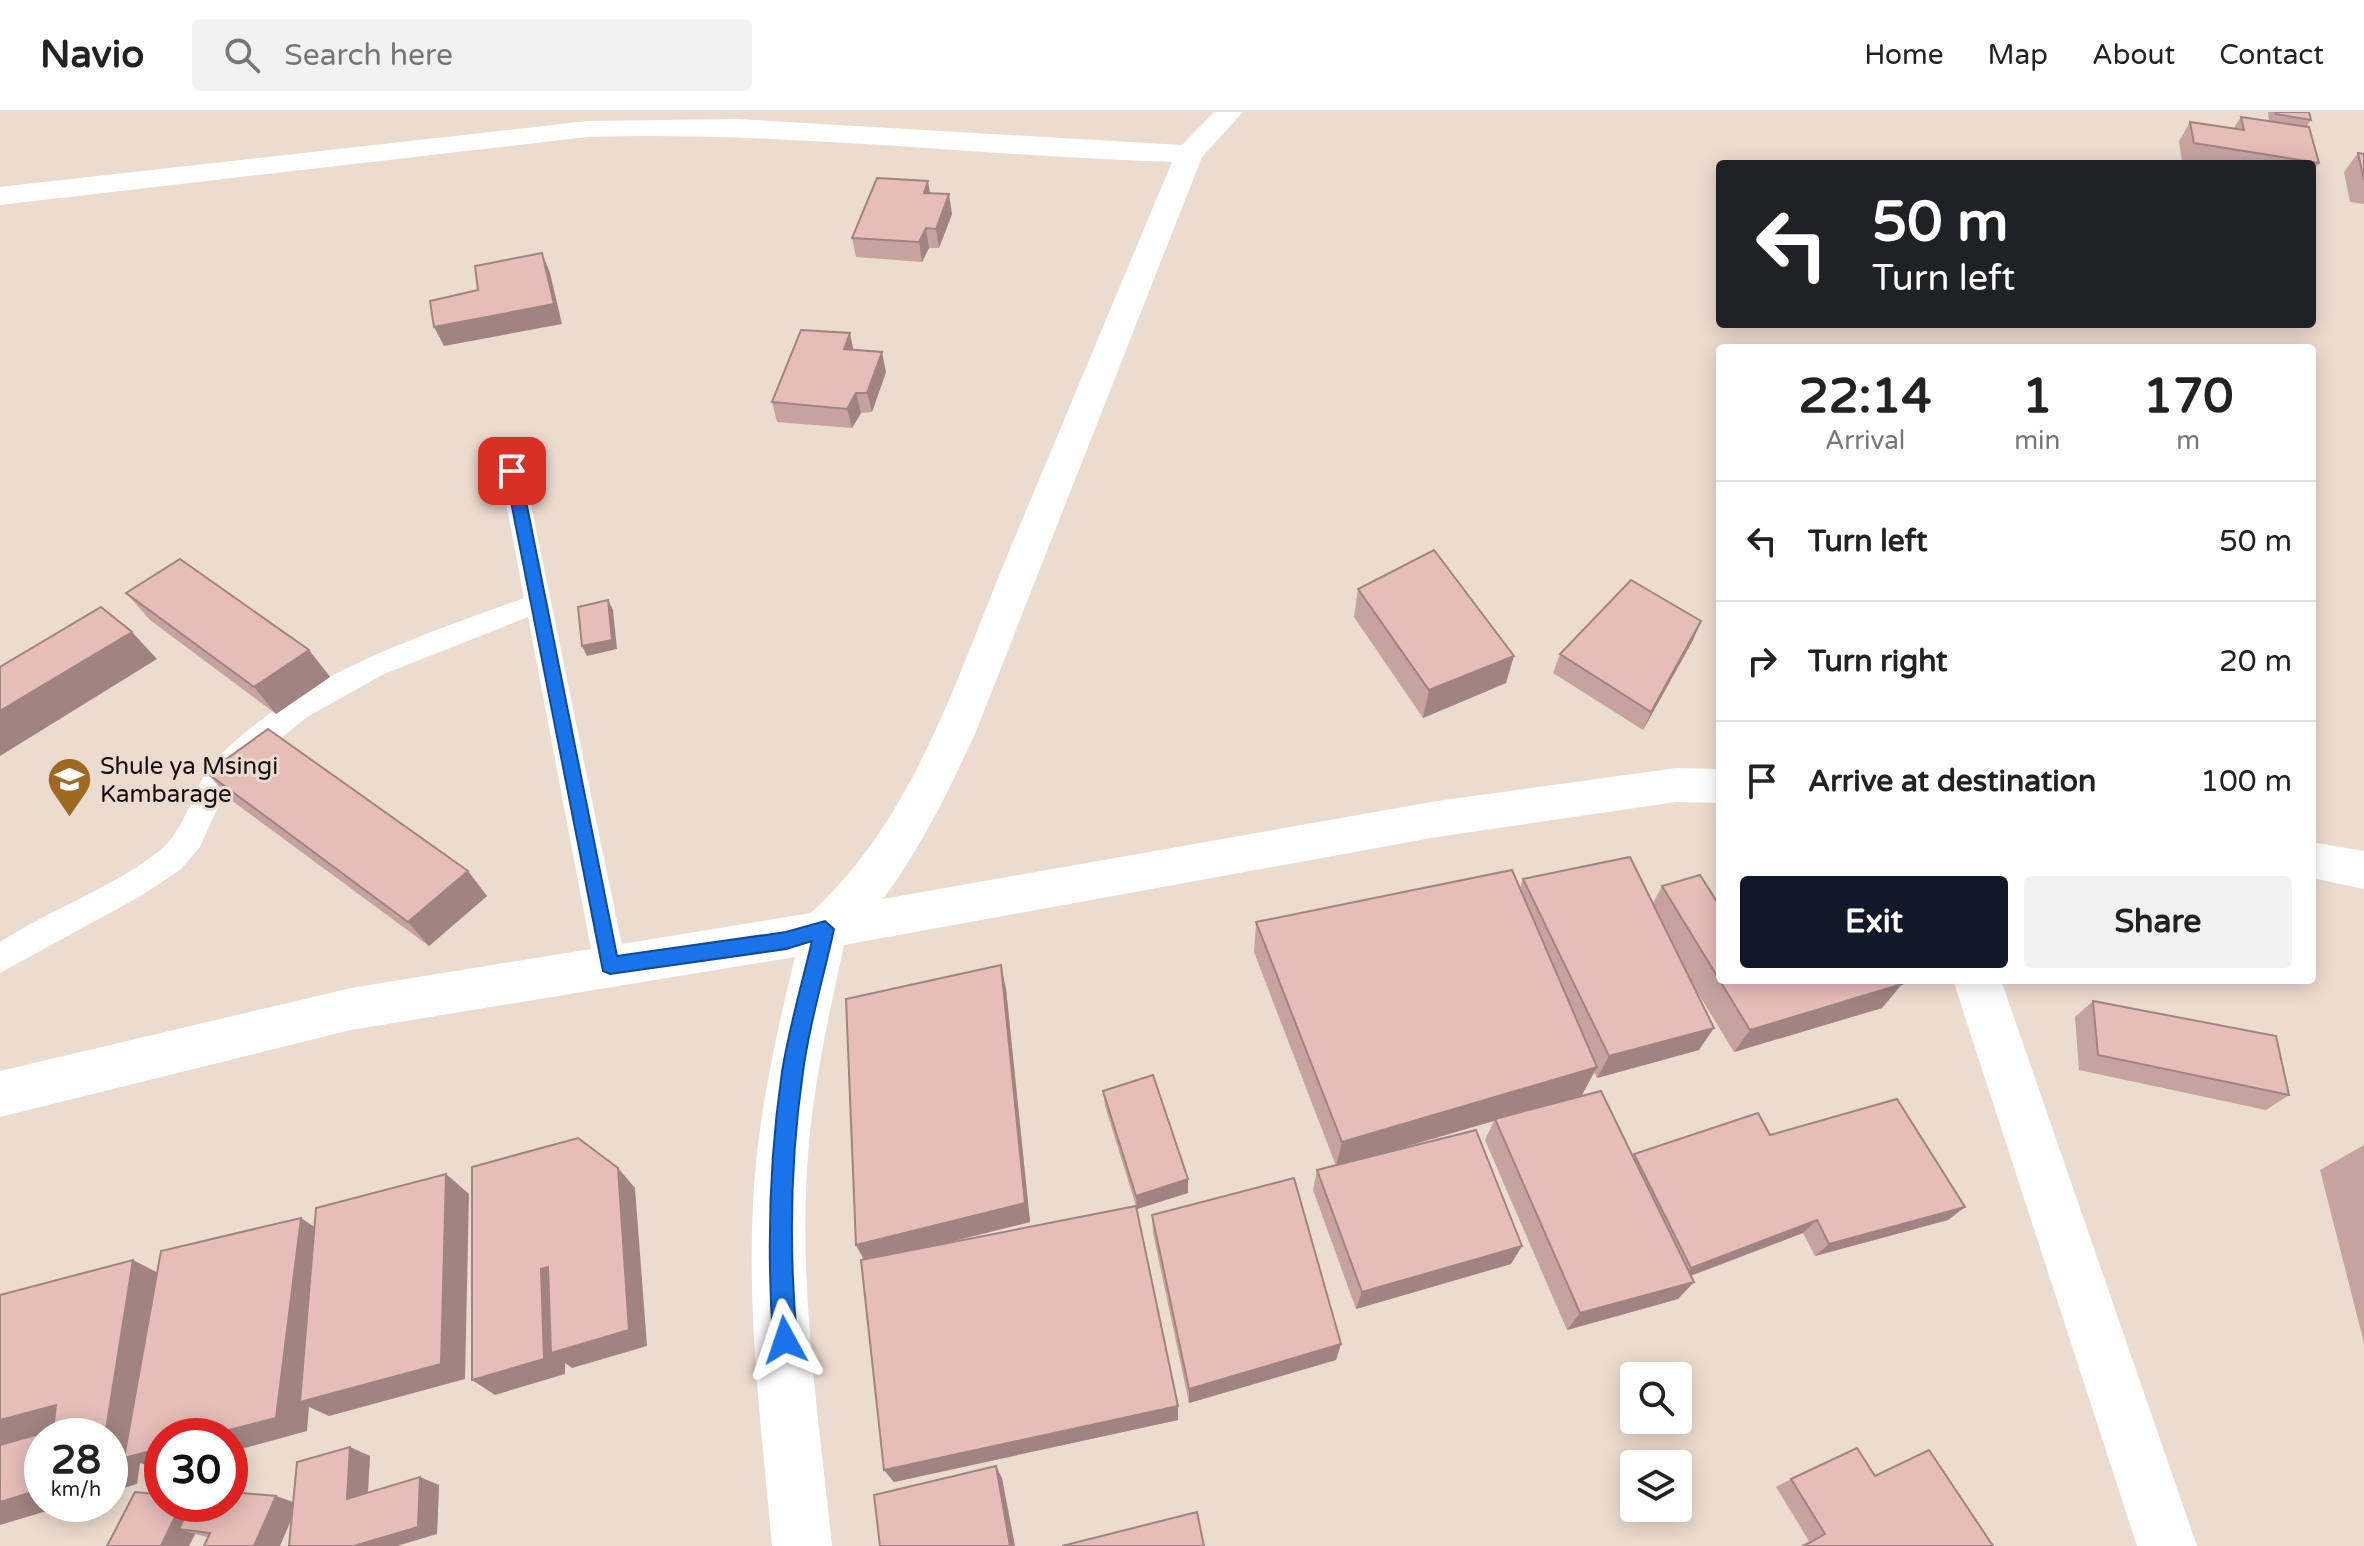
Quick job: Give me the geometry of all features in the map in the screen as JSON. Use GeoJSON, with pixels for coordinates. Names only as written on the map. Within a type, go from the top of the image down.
{"type":"FeatureCollection","features":[{"type":"Feature","properties":{"kind":"street"},"geometry":{"type":"LineString","coordinates":[[802,1546],[780,1282],[782,1158],[793,1069],[825,929],[855,901],[890,855],[923,799],[948,747],[1189,154],[1229,112]]}},
{"type":"Feature","properties":{"kind":"street"},"geometry":{"type":"LineString","coordinates":[[0,196],[617,120],[665,125],[772,128],[1100,153],[1189,154]]}},
{"type":"Feature","properties":{"kind":"street"},"geometry":{"type":"LineString","coordinates":[[0,1094],[351,1009],[610,965],[786,940],[825,929],[1437,819],[1676,785],[1716,786]]}},
{"type":"Feature","properties":{"kind":"street"},"geometry":{"type":"LineString","coordinates":[[2316,861],[2364,870]]}},
{"type":"Feature","properties":{"kind":"street"},"geometry":{"type":"LineString","coordinates":[[1978,984],[2167,1546]]}},
{"type":"Feature","properties":{"kind":"lane"},"geometry":{"type":"LineString","coordinates":[[512,471],[610,965]]}},
{"type":"Feature","properties":{"kind":"lane"},"geometry":{"type":"LineString","coordinates":[[0,959],[169,861],[198,827],[216,778],[292,712],[356,676],[428,643],[539,603]]}},
{"type":"Feature","properties":{"kind":"building"},"geometry":{"type":"Polygon","coordinates":[[[2309,112],[2311,120],[2276,114],[2309,112]]]}},
{"type":"Feature","properties":{"kind":"building"},"geometry":{"type":"Polygon","coordinates":[[[2241,117],[2309,127],[2319,163],[2316,160],[2194,143],[2190,122],[2244,130],[2241,117]]]}},
{"type":"Feature","properties":{"kind":"building"},"geometry":{"type":"Polygon","coordinates":[[[2358,153],[2364,154],[2364,180],[2358,153]]]}},
{"type":"Feature","properties":{"kind":"building"},"geometry":{"type":"Polygon","coordinates":[[[877,178],[928,181],[924,193],[949,194],[936,229],[926,228],[919,242],[852,238],[877,178]]]}},
{"type":"Feature","properties":{"kind":"building"},"geometry":{"type":"Polygon","coordinates":[[[542,253],[554,304],[434,327],[430,301],[478,290],[475,266],[542,253]]]}},
{"type":"Feature","properties":{"kind":"building"},"geometry":{"type":"Polygon","coordinates":[[[801,330],[850,333],[844,349],[882,352],[867,393],[856,393],[847,409],[772,402],[801,330]]]}},
{"type":"Feature","properties":{"kind":"building"},"geometry":{"type":"Polygon","coordinates":[[[1434,550],[1514,656],[1429,690],[1358,589],[1434,550]]]}},
{"type":"Feature","properties":{"kind":"building"},"geometry":{"type":"Polygon","coordinates":[[[180,559],[309,650],[254,687],[126,593],[180,559]]]}},
{"type":"Feature","properties":{"kind":"building"},"geometry":{"type":"Polygon","coordinates":[[[1631,580],[1701,621],[1651,712],[1560,654],[1631,580]]]}},
{"type":"Feature","properties":{"kind":"building"},"geometry":{"type":"Polygon","coordinates":[[[608,600],[612,640],[582,646],[578,607],[608,600]]]}},
{"type":"Feature","properties":{"kind":"building"},"geometry":{"type":"Polygon","coordinates":[[[101,607],[132,632],[0,711],[0,667],[101,607]]]}},
{"type":"Feature","properties":{"kind":"building"},"geometry":{"type":"Polygon","coordinates":[[[268,729],[468,871],[408,922],[207,773],[268,729]]]}},
{"type":"Feature","properties":{"kind":"building"},"geometry":{"type":"Polygon","coordinates":[[[1630,857],[1714,1028],[1609,1056],[1523,879],[1630,857]]]}},
{"type":"Feature","properties":{"kind":"building"},"geometry":{"type":"Polygon","coordinates":[[[1512,870],[1597,1067],[1342,1142],[1256,922],[1512,870]]]}},
{"type":"Feature","properties":{"kind":"building"},"geometry":{"type":"Polygon","coordinates":[[[1700,875],[1716,900],[1716,974],[1662,886],[1700,875]]]}},
{"type":"Feature","properties":{"kind":"building"},"geometry":{"type":"Polygon","coordinates":[[[1001,965],[1025,1203],[856,1245],[846,999],[1001,965]]]}},
{"type":"Feature","properties":{"kind":"building"},"geometry":{"type":"Polygon","coordinates":[[[1722,984],[1902,984],[1750,1030],[1722,984]]]}},
{"type":"Feature","properties":{"kind":"building"},"geometry":{"type":"Polygon","coordinates":[[[2093,1001],[2276,1036],[2289,1095],[2098,1055],[2093,1001]]]}},
{"type":"Feature","properties":{"kind":"building"},"geometry":{"type":"Polygon","coordinates":[[[1153,1075],[1188,1179],[1136,1196],[1103,1091],[1153,1075]]]}},
{"type":"Feature","properties":{"kind":"building"},"geometry":{"type":"Polygon","coordinates":[[[1601,1091],[1694,1282],[1580,1313],[1495,1119],[1601,1091]]]}},
{"type":"Feature","properties":{"kind":"building"},"geometry":{"type":"Polygon","coordinates":[[[1897,1099],[1965,1207],[1829,1244],[1817,1220],[1691,1268],[1634,1154],[1758,1113],[1770,1135],[1897,1099]]]}},
{"type":"Feature","properties":{"kind":"building"},"geometry":{"type":"Polygon","coordinates":[[[1476,1130],[1522,1246],[1362,1292],[1317,1170],[1476,1130]]]}},
{"type":"Feature","properties":{"kind":"building"},"geometry":{"type":"Polygon","coordinates":[[[578,1138],[618,1168],[629,1330],[551,1353],[548,1267],[541,1269],[544,1359],[472,1380],[472,1167],[578,1138]]]}},
{"type":"Feature","properties":{"kind":"building"},"geometry":{"type":"Polygon","coordinates":[[[446,1174],[441,1364],[300,1402],[316,1208],[446,1174]]]}},
{"type":"Feature","properties":{"kind":"building"},"geometry":{"type":"Polygon","coordinates":[[[1294,1178],[1341,1344],[1189,1389],[1152,1215],[1294,1178]]]}},
{"type":"Feature","properties":{"kind":"building"},"geometry":{"type":"Polygon","coordinates":[[[1136,1206],[1178,1406],[884,1470],[861,1260],[1136,1206]]]}},
{"type":"Feature","properties":{"kind":"building"},"geometry":{"type":"Polygon","coordinates":[[[301,1218],[276,1418],[248,1425],[248,1418],[144,1418],[144,1453],[128,1457],[128,1436],[161,1251],[301,1218]]]}},
{"type":"Feature","properties":{"kind":"building"},"geometry":{"type":"Polygon","coordinates":[[[133,1260],[108,1418],[54,1418],[56,1405],[0,1420],[0,1295],[133,1260]]]}},
{"type":"Feature","properties":{"kind":"building"},"geometry":{"type":"Polygon","coordinates":[[[24,1438],[24,1495],[0,1502],[0,1445],[24,1438]]]}},
{"type":"Feature","properties":{"kind":"building"},"geometry":{"type":"Polygon","coordinates":[[[350,1447],[347,1499],[420,1477],[418,1527],[354,1546],[289,1546],[297,1462],[350,1447]]]}},
{"type":"Feature","properties":{"kind":"building"},"geometry":{"type":"Polygon","coordinates":[[[1857,1448],[1875,1476],[1929,1450],[1993,1546],[1804,1546],[1825,1534],[1791,1479],[1857,1448]]]}},
{"type":"Feature","properties":{"kind":"building"},"geometry":{"type":"Polygon","coordinates":[[[996,1466],[1010,1546],[880,1546],[874,1495],[996,1466]]]}},
{"type":"Feature","properties":{"kind":"building"},"geometry":{"type":"Polygon","coordinates":[[[135,1492],[144,1493],[144,1522],[172,1522],[161,1546],[107,1546],[119,1522],[128,1522],[128,1506],[135,1492]]]}},
{"type":"Feature","properties":{"kind":"building"},"geometry":{"type":"Polygon","coordinates":[[[248,1494],[276,1496],[254,1546],[204,1546],[210,1533],[179,1529],[182,1522],[248,1522],[248,1494]]]}},
{"type":"Feature","properties":{"kind":"building"},"geometry":{"type":"Polygon","coordinates":[[[1197,1512],[1204,1546],[1062,1546],[1197,1512]]]}},
{"type":"Feature","properties":{"kind":"place","name":"Shule ya Msingi Kambarage"},"geometry":{"type":"Point","coordinates":[69,819]}},
{"type":"Feature","properties":{"kind":"route"},"geometry":{"type":"LineString","coordinates":[[512,471],[610,965],[786,940],[825,929],[793,1069],[782,1158],[780,1282],[785,1340]]}}]}
